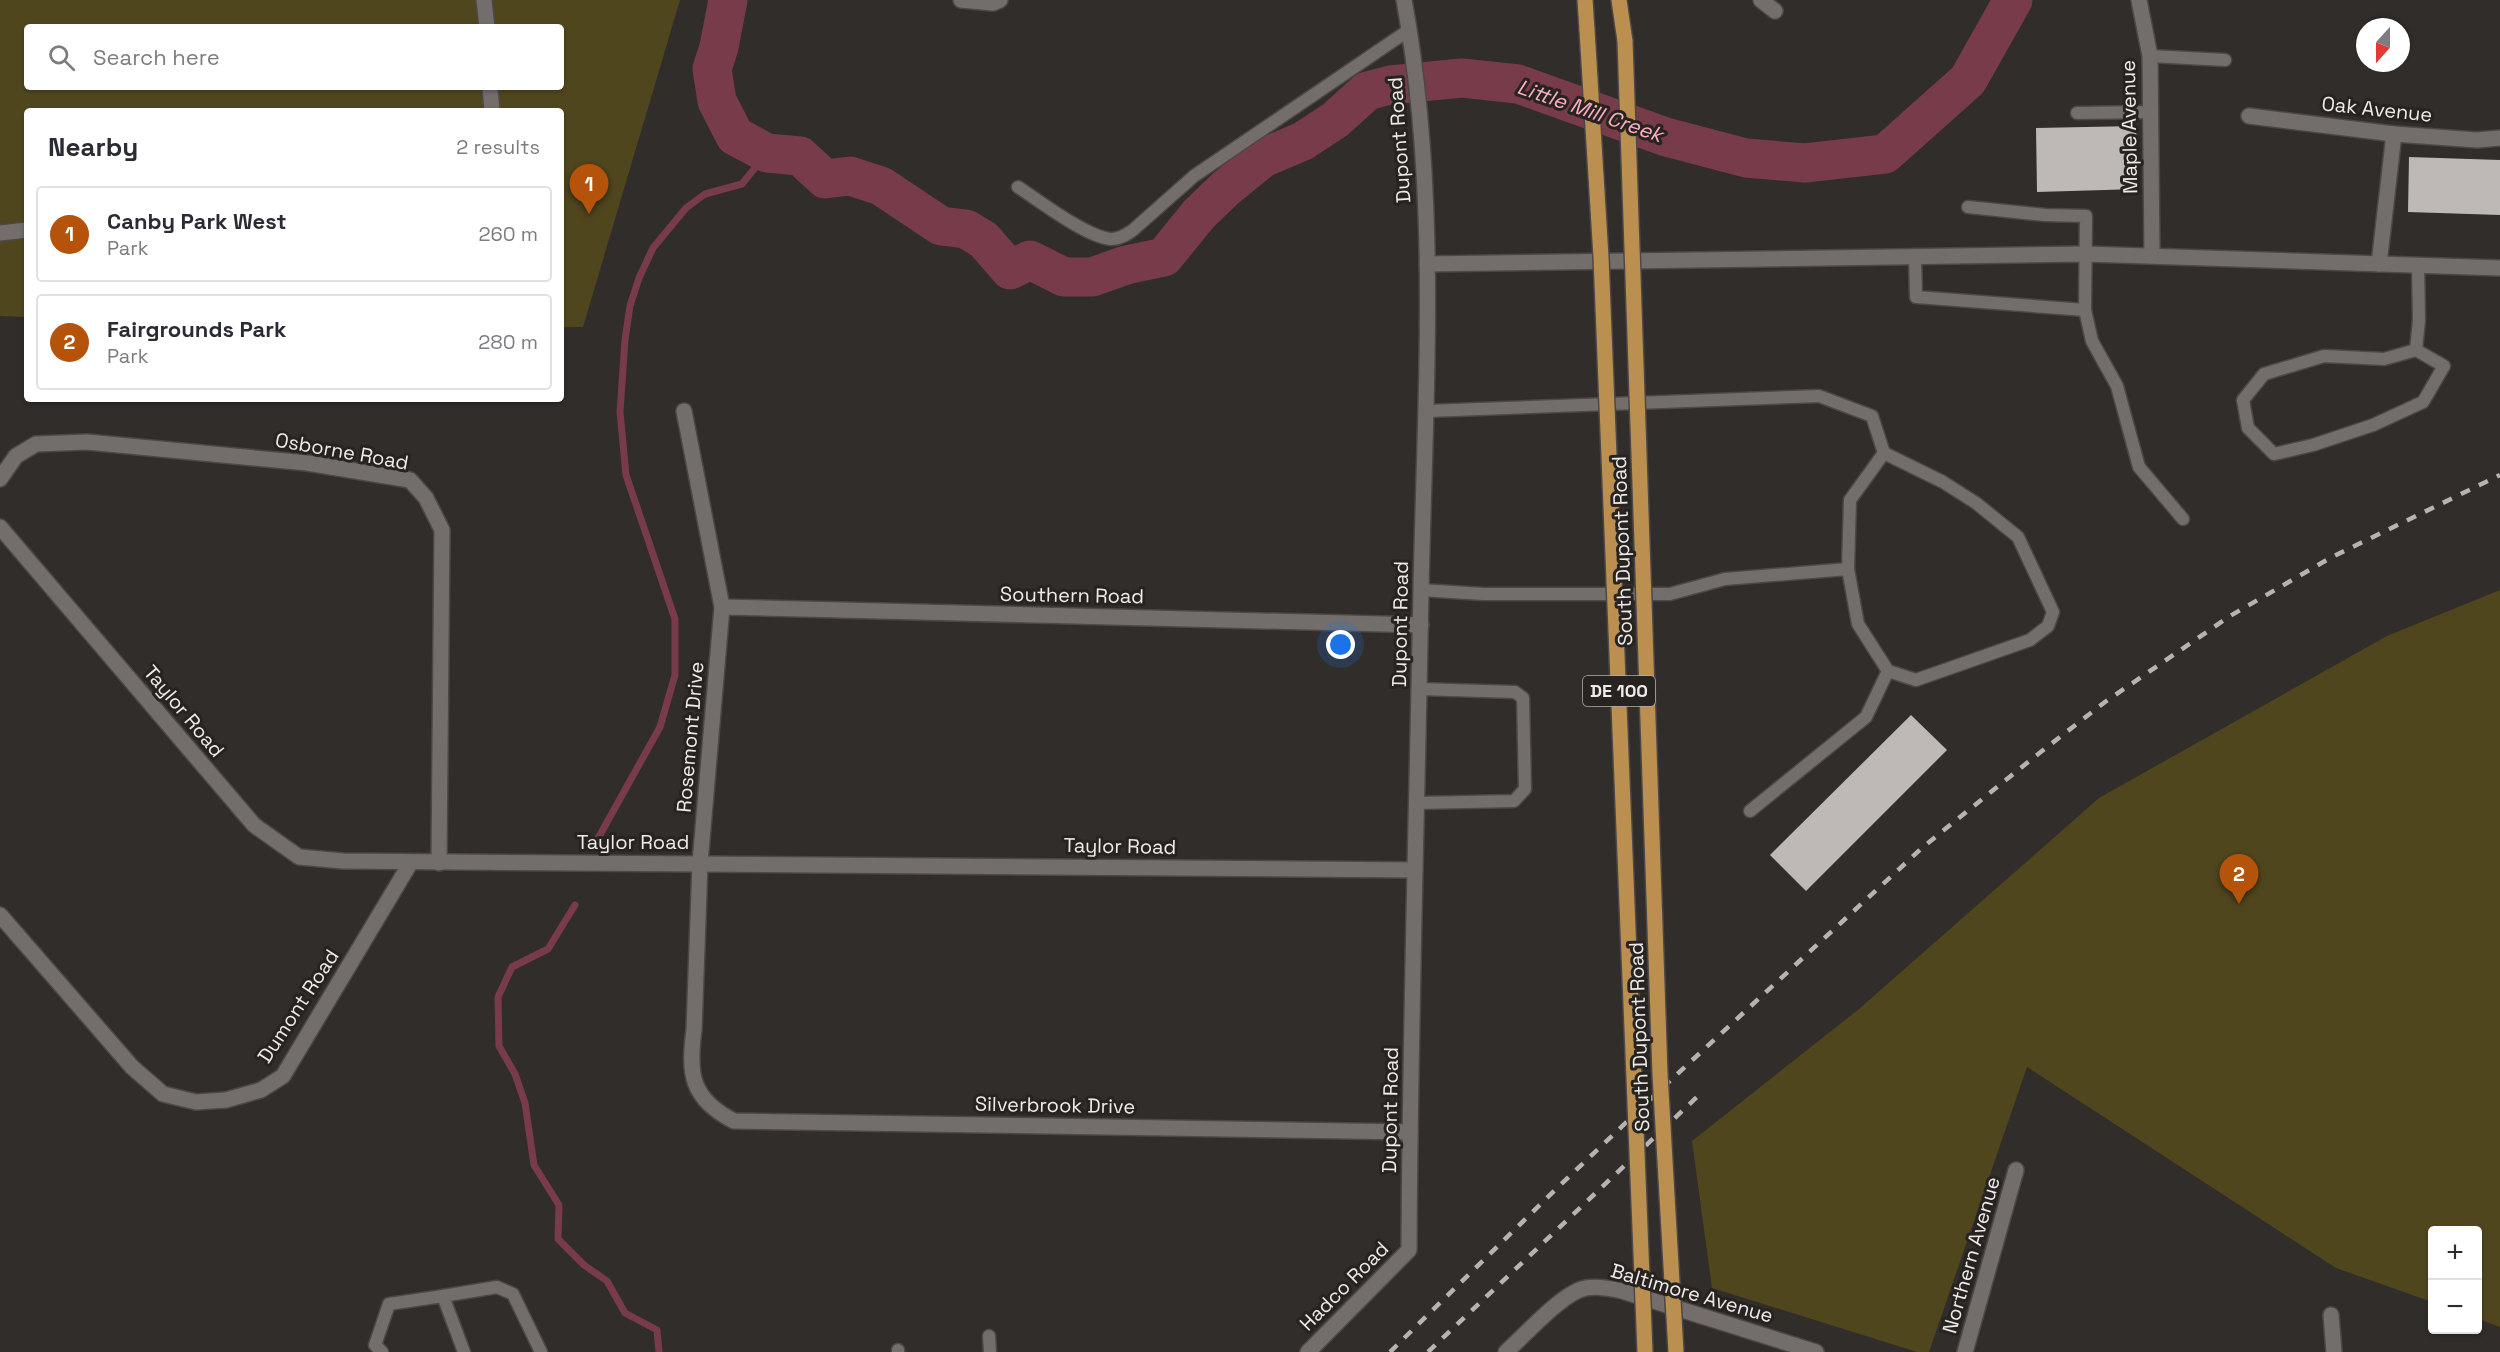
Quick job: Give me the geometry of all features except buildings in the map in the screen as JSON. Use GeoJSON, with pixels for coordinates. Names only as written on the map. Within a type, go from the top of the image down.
{"type":"FeatureCollection","features":[{"type":"Feature","properties":{"kind":"main road","name":"South Dupont Road"},"geometry":{"type":"LineString","coordinates":[[1585,0],[1602,280],[1645,1352]]}},
{"type":"Feature","properties":{"kind":"main road","name":"South Dupont Road"},"geometry":{"type":"LineString","coordinates":[[1619,0],[1625,41],[1660,1074],[1676,1352]]}},
{"type":"Feature","properties":{"kind":"street"},"geometry":{"type":"LineString","coordinates":[[484,0],[487,24]]}},
{"type":"Feature","properties":{"kind":"street"},"geometry":{"type":"LineString","coordinates":[[962,0],[993,3],[1000,0]]}},
{"type":"Feature","properties":{"kind":"street","name":"Dupont Road"},"geometry":{"type":"LineString","coordinates":[[1404,0],[1416,69],[1427,264],[1427,411],[1416,803],[1409,1250]]}},
{"type":"Feature","properties":{"kind":"street"},"geometry":{"type":"LineString","coordinates":[[1761,0],[1775,11]]}},
{"type":"Feature","properties":{"kind":"street","name":"Maple Avenue"},"geometry":{"type":"LineString","coordinates":[[2139,0],[2150,56],[2152,255]]}},
{"type":"Feature","properties":{"kind":"street"},"geometry":{"type":"LineString","coordinates":[[490,90],[492,108]]}},
{"type":"Feature","properties":{"kind":"street","name":"Oak Avenue"},"geometry":{"type":"LineString","coordinates":[[2249,116],[2394,134],[2477,140],[2500,138]]}},
{"type":"Feature","properties":{"kind":"street"},"geometry":{"type":"LineString","coordinates":[[2379,264],[2394,134]]}},
{"type":"Feature","properties":{"kind":"street"},"geometry":{"type":"LineString","coordinates":[[0,233],[24,230]]}},
{"type":"Feature","properties":{"kind":"street"},"geometry":{"type":"LineString","coordinates":[[1427,264],[2086,254],[2500,268]]}},
{"type":"Feature","properties":{"kind":"street","name":"Rosemont Drive"},"geometry":{"type":"LineString","coordinates":[[684,411],[722,607],[700,863],[694,1030],[691,1055],[693,1079],[700,1096],[706,1102]]}},
{"type":"Feature","properties":{"kind":"street","name":"Osborne Road"},"geometry":{"type":"LineString","coordinates":[[0,479],[16,456],[36,444],[87,442],[307,463],[410,480],[426,498],[442,530],[439,863]]}},
{"type":"Feature","properties":{"kind":"street","name":"Taylor Road"},"geometry":{"type":"LineString","coordinates":[[0,527],[254,825],[298,857],[343,861],[439,863],[700,863],[1415,870]]}},
{"type":"Feature","properties":{"kind":"street","name":"Southern Road"},"geometry":{"type":"LineString","coordinates":[[722,607],[1421,625]]}},
{"type":"Feature","properties":{"kind":"street","name":"Dumont Road"},"geometry":{"type":"LineString","coordinates":[[0,915],[132,1067],[163,1094],[196,1102],[226,1100],[261,1090],[283,1076],[411,862]]}},
{"type":"Feature","properties":{"kind":"street","name":"Silverbrook Drive"},"geometry":{"type":"LineString","coordinates":[[706,1102],[717,1112],[734,1121],[753,1122],[1410,1132]]}},
{"type":"Feature","properties":{"kind":"street","name":"Northern Avenue"},"geometry":{"type":"LineString","coordinates":[[1965,1352],[2016,1170]]}},
{"type":"Feature","properties":{"kind":"street","name":"Hadco Road"},"geometry":{"type":"LineString","coordinates":[[1308,1352],[1409,1250]]}},
{"type":"Feature","properties":{"kind":"street","name":"Baltimore Avenue"},"geometry":{"type":"LineString","coordinates":[[1506,1352],[1564,1299],[1580,1289],[1601,1287],[1622,1291],[1816,1352]]}},
{"type":"Feature","properties":{"kind":"street"},"geometry":{"type":"LineString","coordinates":[[2331,1315],[2334,1352]]}},
{"type":"Feature","properties":{"kind":"lane"},"geometry":{"type":"LineString","coordinates":[[1018,187],[1074,224],[1096,235],[1111,239],[1122,237],[1194,176],[1409,30]]}},
{"type":"Feature","properties":{"kind":"lane"},"geometry":{"type":"LineString","coordinates":[[2150,56],[2225,60]]}},
{"type":"Feature","properties":{"kind":"lane"},"geometry":{"type":"LineString","coordinates":[[2077,113],[2151,112]]}},
{"type":"Feature","properties":{"kind":"lane"},"geometry":{"type":"LineString","coordinates":[[1968,207],[2044,215],[2086,216],[2085,310],[2092,341],[2117,386],[2139,467],[2183,519]]}},
{"type":"Feature","properties":{"kind":"lane"},"geometry":{"type":"LineString","coordinates":[[1915,255],[1916,297],[2085,310]]}},
{"type":"Feature","properties":{"kind":"lane"},"geometry":{"type":"LineString","coordinates":[[2416,350],[2419,320],[2418,265]]}},
{"type":"Feature","properties":{"kind":"lane"},"geometry":{"type":"LineString","coordinates":[[2416,350],[2444,366],[2423,402],[2373,425],[2313,445],[2274,454],[2248,428],[2243,400],[2264,374],[2324,356],[2384,359],[2416,350]]}},
{"type":"Feature","properties":{"kind":"lane"},"geometry":{"type":"LineString","coordinates":[[1427,411],[1819,396],[1872,416],[1884,453],[1943,482],[1976,503],[2018,537],[2053,612],[2048,626],[2030,640],[1916,680],[1888,671],[1858,624],[1848,569],[1850,501],[1884,453]]}},
{"type":"Feature","properties":{"kind":"lane"},"geometry":{"type":"LineString","coordinates":[[1421,590],[1484,594],[1670,594],[1725,579],[1848,569]]}},
{"type":"Feature","properties":{"kind":"lane"},"geometry":{"type":"LineString","coordinates":[[1750,811],[1866,717],[1888,671]]}},
{"type":"Feature","properties":{"kind":"lane"},"geometry":{"type":"LineString","coordinates":[[1416,803],[1514,801],[1525,789],[1523,698],[1515,692],[1419,689]]}},
{"type":"Feature","properties":{"kind":"lane"},"geometry":{"type":"LineString","coordinates":[[382,1352],[375,1345],[389,1304],[497,1287],[513,1294],[542,1352]]}},
{"type":"Feature","properties":{"kind":"lane"},"geometry":{"type":"LineString","coordinates":[[443,1296],[464,1352]]}},
{"type":"Feature","properties":{"kind":"lane"},"geometry":{"type":"LineString","coordinates":[[989,1336],[990,1352]]}},
{"type":"Feature","properties":{"kind":"shaded area"},"geometry":{"type":"Polygon","coordinates":[[[0,0],[680,0],[583,327],[564,327],[564,108],[24,108],[24,317],[0,316],[0,0]]]}},
{"type":"Feature","properties":{"kind":"shaded area"},"geometry":{"type":"Polygon","coordinates":[[[2500,590],[2500,1327],[2482,1320],[2482,1226],[2428,1226],[2428,1301],[2336,1268],[2027,1067],[1929,1352],[1917,1352],[1712,1288],[1692,1141],[1859,1009],[2099,798],[2387,636],[2500,590]]]}},
{"type":"Feature","properties":{"kind":"waterway","name":"Little Mill Creek"},"geometry":{"type":"LineString","coordinates":[[728,0],[719,47],[712,69],[717,101],[735,136],[767,153],[800,156],[825,179],[850,176],[881,186],[941,226],[966,229],[984,240],[1010,270],[1030,260],[1064,277],[1092,277],[1126,265],[1164,257],[1199,214],[1263,158],[1303,141],[1335,120],[1367,91],[1390,85],[1462,78],[1518,84],[1666,137],[1746,158],[1805,163],[1885,154],[1968,80],[2013,0]]}},
{"type":"Feature","properties":{"kind":"waterway"},"geometry":{"type":"LineString","coordinates":[[596,842],[660,727],[675,675],[675,619],[626,475],[620,412],[630,306],[639,278],[653,248],[686,208],[705,194],[742,184],[767,153]]}},
{"type":"Feature","properties":{"kind":"waterway"},"geometry":{"type":"LineString","coordinates":[[575,905],[548,949],[512,967],[498,997],[499,1046],[515,1074],[525,1103],[534,1165],[559,1205],[558,1239],[584,1265],[607,1281],[625,1313],[657,1330],[659,1352]]}},
{"type":"Feature","properties":{"kind":"railway"},"geometry":{"type":"LineString","coordinates":[[1390,1352],[1674,1077],[1923,847],[2033,758],[2105,702],[2230,616],[2332,557],[2500,475]]}},
{"type":"Feature","properties":{"kind":"railway"},"geometry":{"type":"LineString","coordinates":[[1428,1352],[1698,1096]]}},
{"type":"Feature","properties":{"kind":"place","name":"Canby Park West"},"geometry":{"type":"Point","coordinates":[589,214]}},
{"type":"Feature","properties":{"kind":"place","name":"Fairgrounds Park"},"geometry":{"type":"Point","coordinates":[2239,904]}}]}
